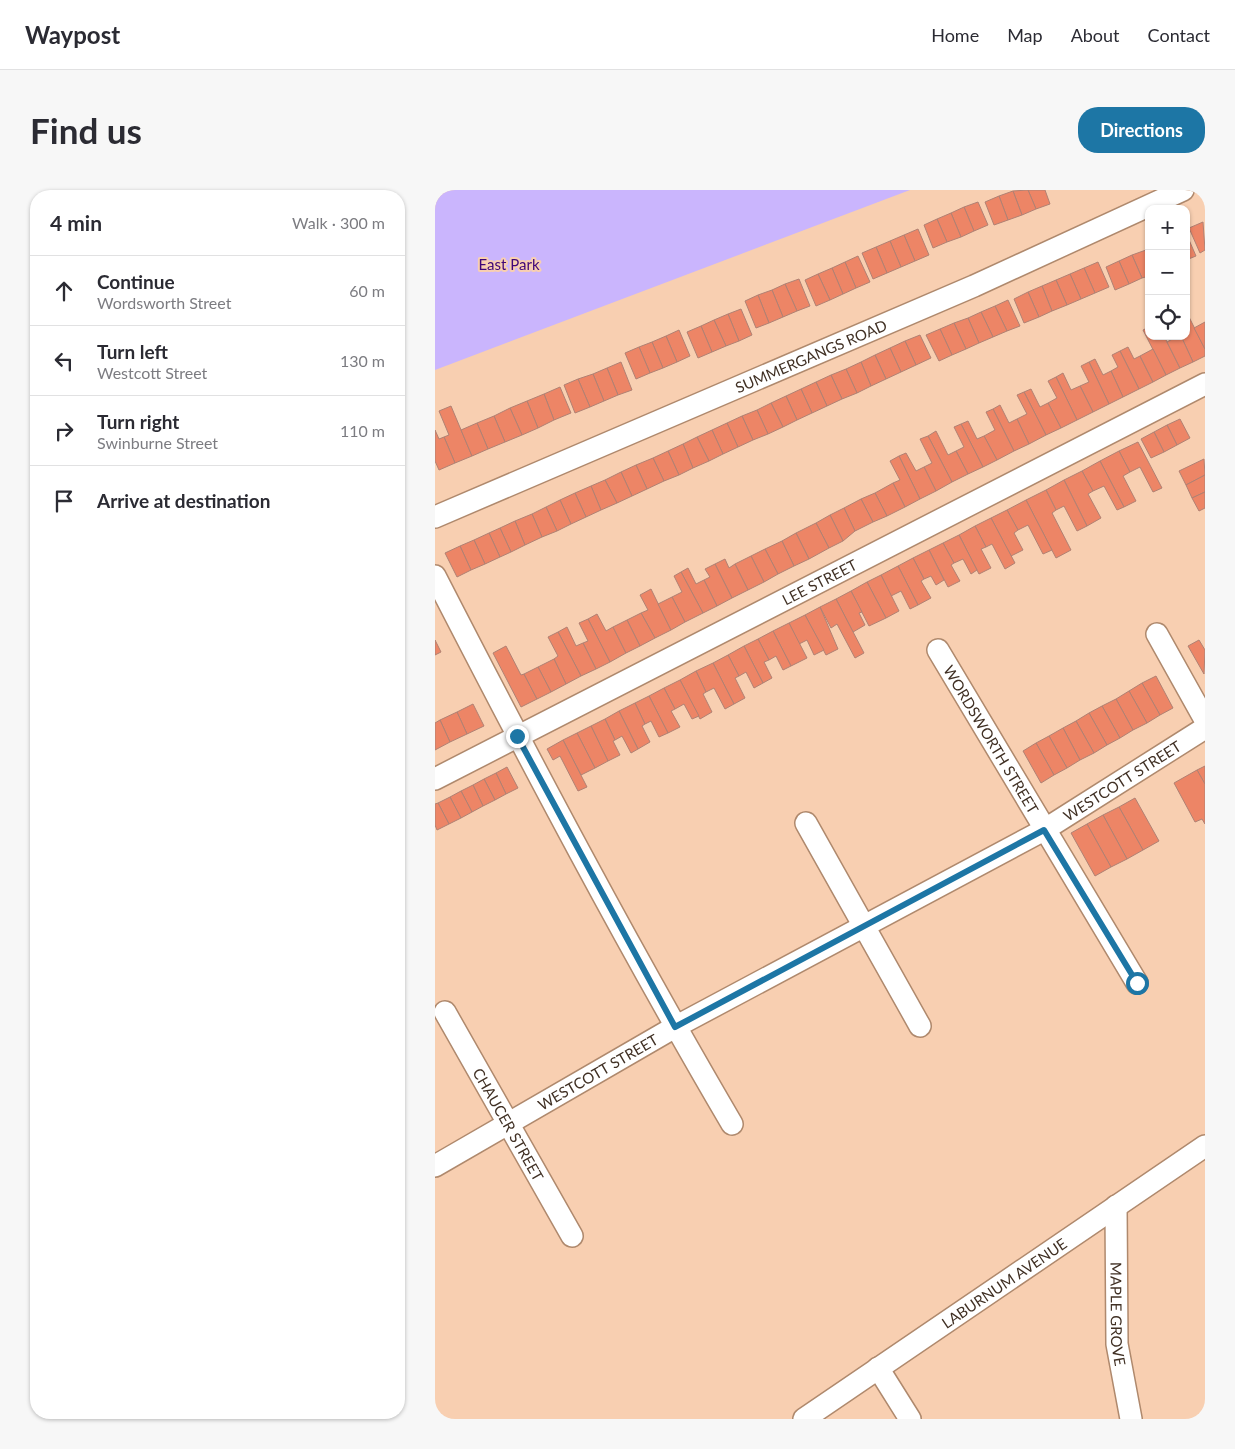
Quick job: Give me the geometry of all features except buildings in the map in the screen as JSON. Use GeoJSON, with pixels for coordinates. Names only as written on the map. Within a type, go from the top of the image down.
{"type":"FeatureCollection","features":[{"type":"Feature","properties":{"kind":"street","name":"SUMMERGANGS ROAD"},"geometry":{"type":"LineString","coordinates":[[435,517],[974,286],[1183,190]]}},
{"type":"Feature","properties":{"kind":"street","name":"LEE STREET"},"geometry":{"type":"LineString","coordinates":[[435,779],[1205,384]]}},
{"type":"Feature","properties":{"kind":"street"},"geometry":{"type":"LineString","coordinates":[[435,576],[517,736],[675,1027],[732,1124]]}},
{"type":"Feature","properties":{"kind":"street"},"geometry":{"type":"LineString","coordinates":[[1157,634],[1205,720]]}},
{"type":"Feature","properties":{"kind":"street","name":"WORDSWORTH STREET"},"geometry":{"type":"LineString","coordinates":[[938,650],[1137,983]]}},
{"type":"Feature","properties":{"kind":"street","name":"WESTCOTT STREET"},"geometry":{"type":"LineString","coordinates":[[435,1166],[675,1027],[1044,830],[1205,728]]}},
{"type":"Feature","properties":{"kind":"street"},"geometry":{"type":"LineString","coordinates":[[806,823],[862,926],[921,1026]]}},
{"type":"Feature","properties":{"kind":"street","name":"CHAUCER STREET"},"geometry":{"type":"LineString","coordinates":[[445,1012],[507,1126],[572,1236]]}},
{"type":"Feature","properties":{"kind":"street","name":"LABURNUM AVENUE"},"geometry":{"type":"LineString","coordinates":[[804,1419],[1205,1146]]}},
{"type":"Feature","properties":{"kind":"street","name":"MAPLE GROVE"},"geometry":{"type":"LineString","coordinates":[[1116,1206],[1117,1344],[1131,1419]]}},
{"type":"Feature","properties":{"kind":"street"},"geometry":{"type":"LineString","coordinates":[[878,1368],[910,1419]]}},
{"type":"Feature","properties":{"kind":"green space","name":"East Park"},"geometry":{"type":"Polygon","coordinates":[[[435,190],[910,190],[435,370],[435,190]]]}},
{"type":"Feature","properties":{"kind":"route"},"geometry":{"type":"LineString","coordinates":[[517,736],[675,1027],[1044,830],[1137,983]]}}]}
